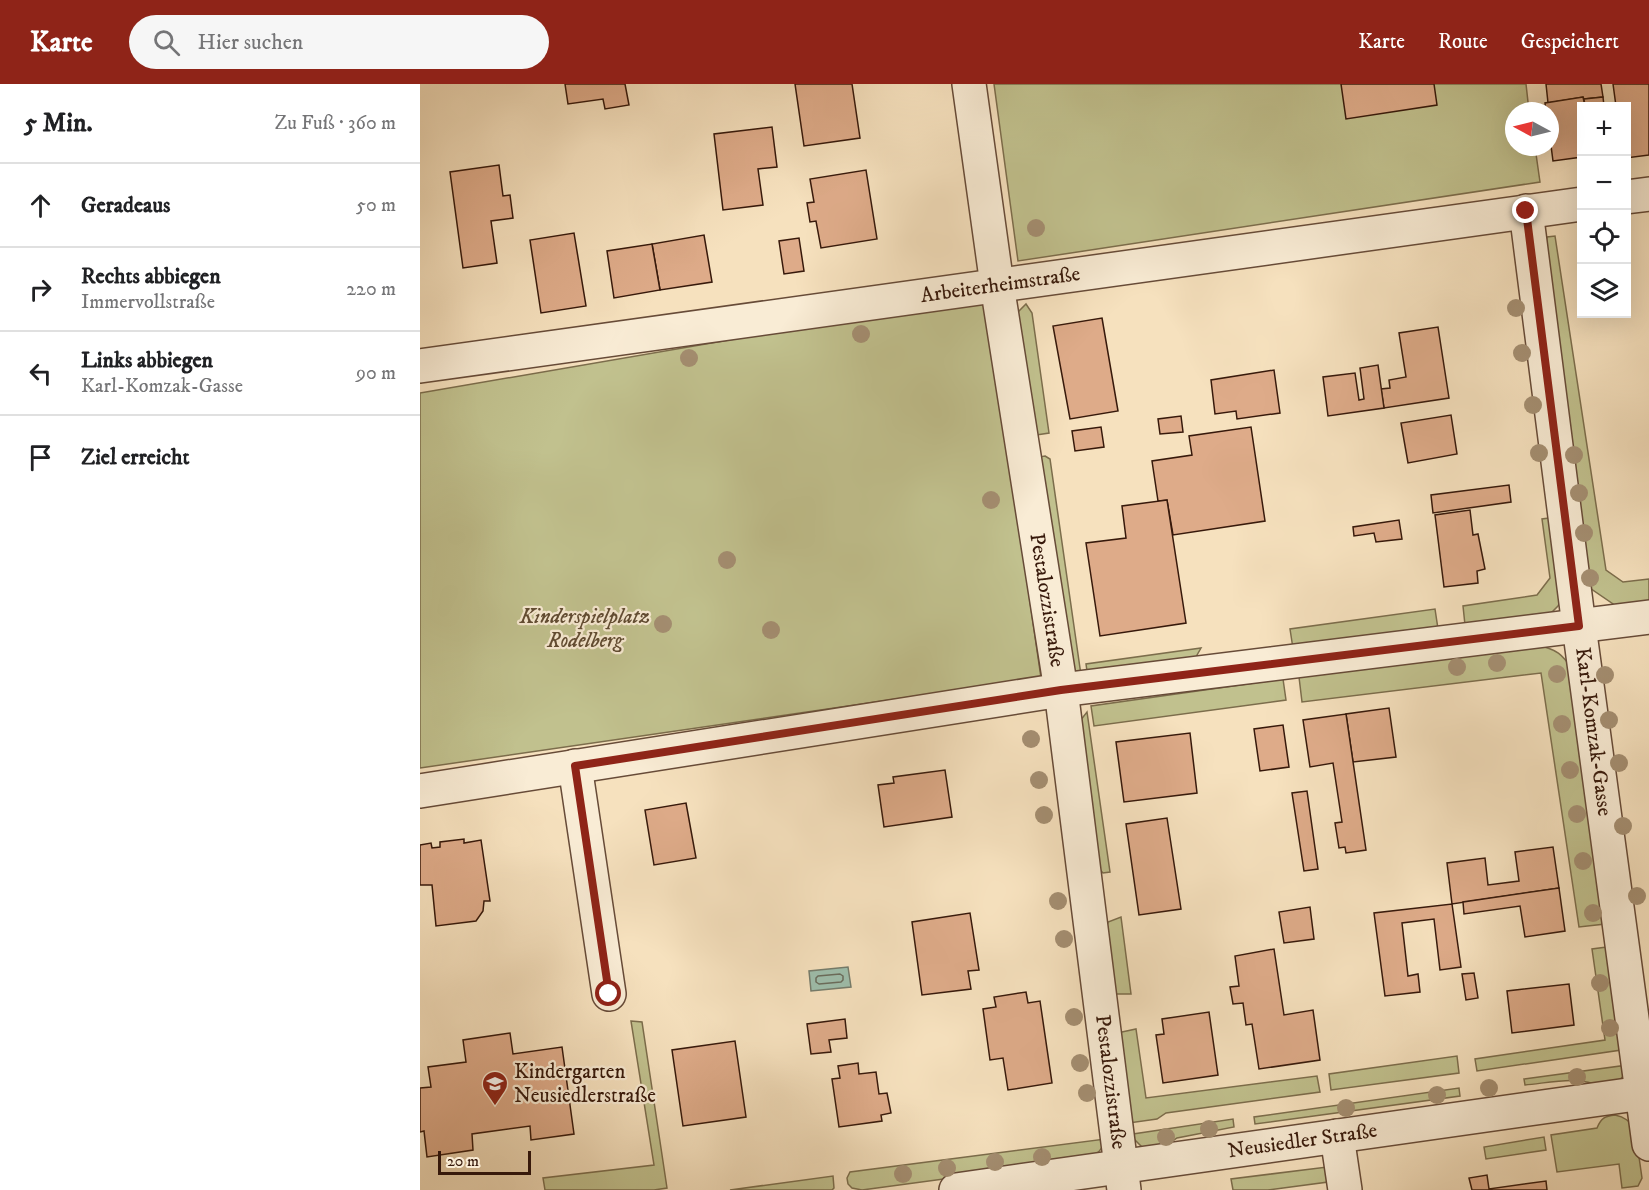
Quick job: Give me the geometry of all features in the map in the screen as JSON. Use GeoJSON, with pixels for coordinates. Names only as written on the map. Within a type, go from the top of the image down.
{"type":"FeatureCollection","features":[{"type":"Feature","properties":{"kind":"street","name":"Pestalozzistraße"},"geometry":{"type":"LineString","coordinates":[[969,84],[996,285],[1061,690],[1122,1178]]}},
{"type":"Feature","properties":{"kind":"street"},"geometry":{"type":"LineString","coordinates":[[1631,196],[1649,194]]}},
{"type":"Feature","properties":{"kind":"street","name":"Arbeiterheimstraße"},"geometry":{"type":"LineString","coordinates":[[420,366],[1577,205]]}},
{"type":"Feature","properties":{"kind":"street","name":"Karl-Komzak-Gasse"},"geometry":{"type":"LineString","coordinates":[[1526,211],[1579,626],[1646,1093],[1649,1144]]}},
{"type":"Feature","properties":{"kind":"street"},"geometry":{"type":"LineString","coordinates":[[420,790],[1061,690],[1649,617]]}},
{"type":"Feature","properties":{"kind":"street"},"geometry":{"type":"LineString","coordinates":[[575,766],[609,994]]}},
{"type":"Feature","properties":{"kind":"street","name":"Neusiedler Straße"},"geometry":{"type":"LineString","coordinates":[[956,1190],[1122,1178],[1337,1136],[1646,1093]]}},
{"type":"Feature","properties":{"kind":"street"},"geometry":{"type":"LineString","coordinates":[[1337,1136],[1345,1190]]}},
{"type":"Feature","properties":{"kind":"green space"},"geometry":{"type":"Polygon","coordinates":[[[994,84],[1526,84],[1528,102],[1505,102],[1505,156],[1536,156],[1540,182],[1018,261],[994,84]]]}},
{"type":"Feature","properties":{"kind":"green space"},"geometry":{"type":"Polygon","coordinates":[[[1555,236],[1606,570],[1623,582],[1649,579],[1649,606],[1622,610],[1587,586],[1545,249],[1547,237],[1555,236]]]}},
{"type":"Feature","properties":{"kind":"green space","name":"Kinderspielplatz Rodelberg"},"geometry":{"type":"Polygon","coordinates":[[[986,296],[1041,678],[420,768],[420,393],[986,296]]]}},
{"type":"Feature","properties":{"kind":"green space"},"geometry":{"type":"Polygon","coordinates":[[[1026,304],[1032,313],[1049,433],[1030,436],[1017,313],[1026,304]]]}},
{"type":"Feature","properties":{"kind":"green space"},"geometry":{"type":"Polygon","coordinates":[[[1045,456],[1050,459],[1081,675],[1074,671],[1039,457],[1045,456]]]}},
{"type":"Feature","properties":{"kind":"green space"},"geometry":{"type":"Polygon","coordinates":[[[1556,517],[1564,596],[1558,606],[1551,613],[1465,625],[1463,606],[1537,595],[1550,578],[1542,519],[1556,517]]]}},
{"type":"Feature","properties":{"kind":"green space"},"geometry":{"type":"Polygon","coordinates":[[[1435,609],[1438,629],[1294,655],[1290,629],[1435,609]]]}},
{"type":"Feature","properties":{"kind":"green space"},"geometry":{"type":"Polygon","coordinates":[[[1536,645],[1558,653],[1574,671],[1605,924],[1579,927],[1541,673],[1302,702],[1299,677],[1536,645]]]}},
{"type":"Feature","properties":{"kind":"green space"},"geometry":{"type":"Polygon","coordinates":[[[1201,648],[1193,662],[1088,678],[1086,664],[1201,648]]]}},
{"type":"Feature","properties":{"kind":"green space"},"geometry":{"type":"Polygon","coordinates":[[[1283,679],[1286,700],[1094,726],[1091,706],[1283,679]]]}},
{"type":"Feature","properties":{"kind":"green space"},"geometry":{"type":"Polygon","coordinates":[[[1087,712],[1110,872],[1103,873],[1091,860],[1076,726],[1087,712]]]}},
{"type":"Feature","properties":{"kind":"green space"},"geometry":{"type":"Polygon","coordinates":[[[1121,917],[1131,994],[1116,994],[1111,986],[1105,932],[1108,922],[1121,917]]]}},
{"type":"Feature","properties":{"kind":"green space"},"geometry":{"type":"Polygon","coordinates":[[[1614,946],[1628,1049],[1477,1071],[1475,1059],[1605,1040],[1592,949],[1614,946]]]}},
{"type":"Feature","properties":{"kind":"green space"},"geometry":{"type":"Polygon","coordinates":[[[631,1021],[642,1022],[667,1188],[545,1190],[543,1178],[654,1165],[631,1021]]]}},
{"type":"Feature","properties":{"kind":"green space"},"geometry":{"type":"Polygon","coordinates":[[[1136,1029],[1146,1098],[1317,1076],[1320,1092],[1166,1113],[1157,1119],[1129,1123],[1117,1033],[1136,1029]]]}},
{"type":"Feature","properties":{"kind":"green space"},"geometry":{"type":"Polygon","coordinates":[[[1457,1056],[1459,1073],[1331,1090],[1329,1074],[1457,1056]]]}},
{"type":"Feature","properties":{"kind":"green space"},"geometry":{"type":"Polygon","coordinates":[[[1628,1065],[1622,1078],[1601,1087],[1583,1081],[1525,1085],[1524,1079],[1628,1065]]]}},
{"type":"Feature","properties":{"kind":"green space"},"geometry":{"type":"Polygon","coordinates":[[[1459,1088],[1460,1096],[1255,1124],[1254,1117],[1459,1088]]]}},
{"type":"Feature","properties":{"kind":"green space"},"geometry":{"type":"Polygon","coordinates":[[[1615,1115],[1622,1117],[1635,1129],[1642,1178],[1638,1186],[1622,1188],[1619,1164],[1557,1172],[1551,1135],[1597,1128],[1604,1118],[1615,1115]]]}},
{"type":"Feature","properties":{"kind":"green space"},"geometry":{"type":"Polygon","coordinates":[[[1233,1119],[1234,1127],[1177,1138],[1164,1147],[1143,1148],[1131,1136],[1133,1134],[1233,1119]]]}},
{"type":"Feature","properties":{"kind":"green space"},"geometry":{"type":"Polygon","coordinates":[[[1544,1137],[1546,1150],[1486,1159],[1484,1147],[1544,1137]]]}},
{"type":"Feature","properties":{"kind":"green space"},"geometry":{"type":"Polygon","coordinates":[[[1105,1139],[1102,1148],[1096,1154],[1078,1161],[862,1190],[852,1188],[847,1178],[850,1172],[1105,1139]]]}},
{"type":"Feature","properties":{"kind":"green space"},"geometry":{"type":"Polygon","coordinates":[[[1327,1167],[1328,1182],[1268,1190],[1233,1190],[1231,1179],[1327,1167]]]}},
{"type":"Feature","properties":{"kind":"green space"},"geometry":{"type":"Polygon","coordinates":[[[833,1176],[834,1188],[832,1190],[730,1190],[833,1176]]]}},
{"type":"Feature","properties":{"kind":"water"},"geometry":{"type":"Polygon","coordinates":[[[848,967],[851,987],[811,991],[809,971],[848,967]]]}},
{"type":"Feature","properties":{"kind":"building"},"geometry":{"type":"Polygon","coordinates":[[[565,84],[625,84],[629,105],[605,109],[603,99],[568,104],[565,84]]]}},
{"type":"Feature","properties":{"kind":"building"},"geometry":{"type":"Polygon","coordinates":[[[795,84],[852,84],[860,138],[804,146],[795,84]]]}},
{"type":"Feature","properties":{"kind":"building"},"geometry":{"type":"Polygon","coordinates":[[[1341,84],[1434,84],[1437,105],[1346,119],[1341,84]]]}},
{"type":"Feature","properties":{"kind":"building"},"geometry":{"type":"Polygon","coordinates":[[[1546,84],[1601,84],[1603,97],[1584,99],[1583,97],[1548,102],[1546,84]]]}},
{"type":"Feature","properties":{"kind":"building"},"geometry":{"type":"Polygon","coordinates":[[[1613,84],[1649,84],[1649,155],[1631,157],[1631,102],[1615,102],[1613,84]]]}},
{"type":"Feature","properties":{"kind":"building"},"geometry":{"type":"Polygon","coordinates":[[[1583,97],[1584,102],[1577,102],[1577,158],[1553,161],[1552,156],[1559,156],[1559,102],[1551,102],[1583,97]]]}},
{"type":"Feature","properties":{"kind":"building"},"geometry":{"type":"Polygon","coordinates":[[[1603,97],[1604,102],[1584,102],[1584,99],[1603,97]]]}},
{"type":"Feature","properties":{"kind":"building"},"geometry":{"type":"Polygon","coordinates":[[[772,127],[777,167],[758,169],[763,205],[723,210],[714,134],[772,127]]]}},
{"type":"Feature","properties":{"kind":"building"},"geometry":{"type":"Polygon","coordinates":[[[499,165],[503,196],[510,195],[513,218],[491,221],[497,263],[463,268],[450,172],[499,165]]]}},
{"type":"Feature","properties":{"kind":"building"},"geometry":{"type":"Polygon","coordinates":[[[866,170],[877,239],[821,248],[816,221],[810,222],[807,203],[814,202],[810,179],[866,170]]]}},
{"type":"Feature","properties":{"kind":"building"},"geometry":{"type":"Polygon","coordinates":[[[574,233],[586,306],[541,313],[530,240],[574,233]]]}},
{"type":"Feature","properties":{"kind":"building"},"geometry":{"type":"Polygon","coordinates":[[[704,235],[712,282],[660,290],[652,244],[704,235]]]}},
{"type":"Feature","properties":{"kind":"building"},"geometry":{"type":"Polygon","coordinates":[[[799,238],[804,271],[784,274],[779,241],[799,238]]]}},
{"type":"Feature","properties":{"kind":"building"},"geometry":{"type":"Polygon","coordinates":[[[652,244],[660,290],[614,298],[607,251],[652,244]]]}},
{"type":"Feature","properties":{"kind":"building"},"geometry":{"type":"Polygon","coordinates":[[[1102,318],[1118,411],[1070,419],[1053,326],[1102,318]]]}},
{"type":"Feature","properties":{"kind":"building"},"geometry":{"type":"Polygon","coordinates":[[[1438,327],[1449,398],[1384,408],[1381,389],[1390,388],[1389,380],[1406,377],[1399,333],[1438,327]]]}},
{"type":"Feature","properties":{"kind":"building"},"geometry":{"type":"Polygon","coordinates":[[[1378,365],[1384,408],[1328,416],[1323,377],[1355,373],[1359,400],[1364,399],[1360,368],[1378,365]]]}},
{"type":"Feature","properties":{"kind":"building"},"geometry":{"type":"Polygon","coordinates":[[[1274,370],[1280,413],[1237,419],[1236,411],[1215,414],[1211,380],[1274,370]]]}},
{"type":"Feature","properties":{"kind":"building"},"geometry":{"type":"Polygon","coordinates":[[[1451,415],[1457,454],[1408,463],[1401,423],[1451,415]]]}},
{"type":"Feature","properties":{"kind":"building"},"geometry":{"type":"Polygon","coordinates":[[[1181,416],[1183,432],[1160,434],[1158,419],[1181,416]]]}},
{"type":"Feature","properties":{"kind":"building"},"geometry":{"type":"Polygon","coordinates":[[[1101,427],[1104,447],[1075,451],[1072,431],[1101,427]]]}},
{"type":"Feature","properties":{"kind":"building"},"geometry":{"type":"Polygon","coordinates":[[[1251,427],[1265,521],[1173,535],[1167,500],[1158,501],[1152,461],[1192,455],[1189,436],[1251,427]]]}},
{"type":"Feature","properties":{"kind":"building"},"geometry":{"type":"Polygon","coordinates":[[[1509,485],[1511,502],[1433,513],[1431,495],[1509,485]]]}},
{"type":"Feature","properties":{"kind":"building"},"geometry":{"type":"Polygon","coordinates":[[[1167,500],[1186,623],[1100,636],[1086,543],[1126,538],[1122,506],[1167,500]]]}},
{"type":"Feature","properties":{"kind":"building"},"geometry":{"type":"Polygon","coordinates":[[[1470,510],[1473,535],[1478,534],[1485,569],[1477,571],[1478,583],[1444,587],[1435,515],[1470,510]]]}},
{"type":"Feature","properties":{"kind":"building"},"geometry":{"type":"Polygon","coordinates":[[[1399,520],[1402,539],[1376,542],[1374,533],[1354,536],[1353,527],[1399,520]]]}},
{"type":"Feature","properties":{"kind":"building"},"geometry":{"type":"Polygon","coordinates":[[[1389,708],[1396,757],[1353,762],[1346,714],[1389,708]]]}},
{"type":"Feature","properties":{"kind":"building"},"geometry":{"type":"Polygon","coordinates":[[[1346,714],[1366,850],[1346,853],[1345,847],[1339,848],[1335,823],[1342,822],[1333,763],[1310,767],[1303,720],[1346,714]]]}},
{"type":"Feature","properties":{"kind":"building"},"geometry":{"type":"Polygon","coordinates":[[[1283,725],[1289,767],[1260,771],[1254,729],[1283,725]]]}},
{"type":"Feature","properties":{"kind":"building"},"geometry":{"type":"Polygon","coordinates":[[[1190,733],[1197,793],[1124,802],[1116,742],[1190,733]]]}},
{"type":"Feature","properties":{"kind":"building"},"geometry":{"type":"Polygon","coordinates":[[[945,770],[952,817],[884,827],[878,785],[894,783],[893,777],[945,770]]]}},
{"type":"Feature","properties":{"kind":"building"},"geometry":{"type":"Polygon","coordinates":[[[1307,791],[1318,869],[1304,871],[1292,793],[1307,791]]]}},
{"type":"Feature","properties":{"kind":"building"},"geometry":{"type":"Polygon","coordinates":[[[686,803],[696,858],[654,865],[645,810],[686,803]]]}},
{"type":"Feature","properties":{"kind":"building"},"geometry":{"type":"Polygon","coordinates":[[[1167,818],[1181,909],[1139,915],[1126,824],[1167,818]]]}},
{"type":"Feature","properties":{"kind":"building"},"geometry":{"type":"Polygon","coordinates":[[[464,839],[464,843],[481,840],[490,901],[484,901],[483,911],[476,921],[436,926],[432,885],[420,885],[420,845],[431,843],[432,848],[440,847],[440,842],[464,839]]]}},
{"type":"Feature","properties":{"kind":"building"},"geometry":{"type":"Polygon","coordinates":[[[1553,847],[1559,888],[1452,904],[1447,863],[1485,858],[1488,885],[1519,881],[1515,852],[1553,847]]]}},
{"type":"Feature","properties":{"kind":"building"},"geometry":{"type":"Polygon","coordinates":[[[1559,888],[1565,931],[1525,937],[1520,906],[1464,914],[1463,902],[1559,888]]]}},
{"type":"Feature","properties":{"kind":"building"},"geometry":{"type":"Polygon","coordinates":[[[1452,904],[1461,967],[1440,970],[1434,919],[1402,923],[1408,976],[1418,974],[1420,992],[1385,996],[1374,913],[1452,904]]]}},
{"type":"Feature","properties":{"kind":"building"},"geometry":{"type":"Polygon","coordinates":[[[1310,907],[1314,939],[1284,943],[1279,912],[1310,907]]]}},
{"type":"Feature","properties":{"kind":"building"},"geometry":{"type":"Polygon","coordinates":[[[970,913],[979,970],[968,971],[971,989],[922,995],[912,922],[970,913]]]}},
{"type":"Feature","properties":{"kind":"building"},"geometry":{"type":"Polygon","coordinates":[[[1274,949],[1284,1015],[1313,1010],[1320,1060],[1259,1069],[1252,1024],[1246,1025],[1243,1003],[1233,1004],[1230,987],[1239,986],[1235,956],[1274,949]]]}},
{"type":"Feature","properties":{"kind":"building"},"geometry":{"type":"Polygon","coordinates":[[[1474,973],[1478,998],[1466,1000],[1462,974],[1474,973]]]}},
{"type":"Feature","properties":{"kind":"building"},"geometry":{"type":"Polygon","coordinates":[[[1569,984],[1574,1025],[1512,1033],[1507,991],[1569,984]]]}},
{"type":"Feature","properties":{"kind":"building"},"geometry":{"type":"Polygon","coordinates":[[[1026,992],[1028,1003],[1040,1001],[1052,1083],[1008,1090],[1003,1058],[990,1060],[983,1009],[996,1007],[994,997],[1026,992]]]}},
{"type":"Feature","properties":{"kind":"building"},"geometry":{"type":"Polygon","coordinates":[[[1209,1012],[1218,1075],[1163,1083],[1156,1035],[1164,1034],[1162,1019],[1209,1012]]]}},
{"type":"Feature","properties":{"kind":"building"},"geometry":{"type":"Polygon","coordinates":[[[845,1019],[847,1038],[829,1040],[831,1052],[811,1054],[807,1024],[845,1019]]]}},
{"type":"Feature","properties":{"kind":"building","name":"Kindergarten Neusiedlerstraße"},"geometry":{"type":"Polygon","coordinates":[[[510,1033],[513,1054],[562,1047],[574,1134],[531,1140],[530,1126],[472,1134],[473,1150],[427,1157],[424,1131],[420,1132],[420,1088],[431,1087],[428,1067],[466,1062],[463,1040],[510,1033]]]}},
{"type":"Feature","properties":{"kind":"building"},"geometry":{"type":"Polygon","coordinates":[[[735,1041],[746,1117],[683,1126],[672,1050],[735,1041]]]}},
{"type":"Feature","properties":{"kind":"building"},"geometry":{"type":"Polygon","coordinates":[[[858,1063],[859,1074],[876,1072],[879,1094],[887,1093],[891,1113],[881,1115],[882,1121],[839,1127],[832,1079],[840,1078],[838,1066],[858,1063]]]}},
{"type":"Feature","properties":{"kind":"building"},"geometry":{"type":"Polygon","coordinates":[[[1487,1175],[1489,1189],[1546,1181],[1547,1190],[1472,1190],[1469,1178],[1487,1175]]]}},
{"type":"Feature","properties":{"kind":"place","name":"Kindergarten Neusiedlerstraße"},"geometry":{"type":"Point","coordinates":[495,1107]}},
{"type":"Feature","properties":{"kind":"route"},"geometry":{"type":"LineString","coordinates":[[609,994],[575,766],[1061,690],[1579,626],[1526,211]]}}]}
